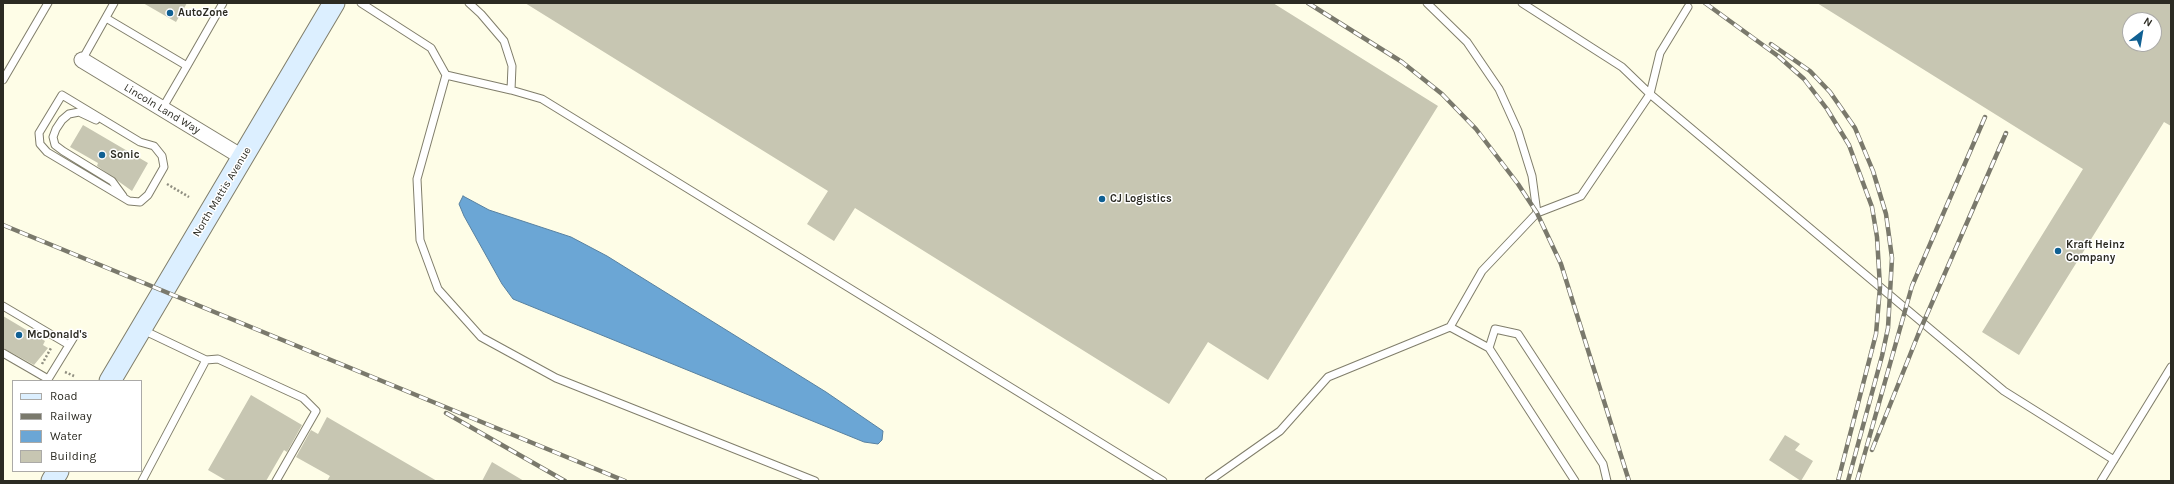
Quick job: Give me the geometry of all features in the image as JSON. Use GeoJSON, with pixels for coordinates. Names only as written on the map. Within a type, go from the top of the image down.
{"type":"FeatureCollection","features":[{"type":"Feature","properties":{"kind":"main road","name":"North Mattis Avenue"},"geometry":{"type":"LineString","coordinates":[[111,380],[334,3]]}},
{"type":"Feature","properties":{"kind":"main road"},"geometry":{"type":"LineString","coordinates":[[52,481],[57,472]]}},
{"type":"Feature","properties":{"kind":"street","name":"Lincoln Land Way"},"geometry":{"type":"LineString","coordinates":[[82,60],[242,157]]}},
{"type":"Feature","properties":{"kind":"lane"},"geometry":{"type":"LineString","coordinates":[[3,80],[48,3]]}},
{"type":"Feature","properties":{"kind":"lane"},"geometry":{"type":"LineString","coordinates":[[82,60],[114,3]]}},
{"type":"Feature","properties":{"kind":"lane"},"geometry":{"type":"LineString","coordinates":[[162,109],[223,3]]}},
{"type":"Feature","properties":{"kind":"lane"},"geometry":{"type":"LineString","coordinates":[[361,3],[431,48],[446,75],[417,179],[420,240],[438,289],[481,337],[556,378],[815,481]]}},
{"type":"Feature","properties":{"kind":"lane"},"geometry":{"type":"LineString","coordinates":[[469,3],[481,14],[504,41],[512,66],[511,90]]}},
{"type":"Feature","properties":{"kind":"lane"},"geometry":{"type":"LineString","coordinates":[[1427,3],[1467,42],[1500,89],[1518,131],[1532,176],[1537,213]]}},
{"type":"Feature","properties":{"kind":"lane"},"geometry":{"type":"LineString","coordinates":[[1522,3],[1622,67],[1650,94],[2004,391],[2114,460]]}},
{"type":"Feature","properties":{"kind":"lane"},"geometry":{"type":"LineString","coordinates":[[1209,481],[1280,431],[1328,377],[1450,327],[1482,271],[1537,213],[1581,196],[1650,94],[1660,53],[1688,7]]}},
{"type":"Feature","properties":{"kind":"lane"},"geometry":{"type":"LineString","coordinates":[[106,18],[187,66]]}},
{"type":"Feature","properties":{"kind":"lane"},"geometry":{"type":"LineString","coordinates":[[446,75],[511,90],[542,99],[1163,481]]}},
{"type":"Feature","properties":{"kind":"lane"},"geometry":{"type":"LineString","coordinates":[[62,95],[115,127],[140,142],[154,146],[162,156],[164,168],[148,195],[140,202],[129,201],[47,152],[40,144],[39,133],[62,95]]}},
{"type":"Feature","properties":{"kind":"lane"},"geometry":{"type":"LineString","coordinates":[[115,127],[78,112],[69,114],[62,120],[53,137],[56,145],[63,151],[112,181],[124,198]]}},
{"type":"Feature","properties":{"kind":"lane"},"geometry":{"type":"LineString","coordinates":[[3,306],[69,345]]}},
{"type":"Feature","properties":{"kind":"lane"},"geometry":{"type":"LineString","coordinates":[[1450,327],[1489,348],[1575,481]]}},
{"type":"Feature","properties":{"kind":"lane"},"geometry":{"type":"LineString","coordinates":[[141,329],[206,360],[218,359],[303,398],[316,411],[276,481]]}},
{"type":"Feature","properties":{"kind":"lane"},"geometry":{"type":"LineString","coordinates":[[1489,348],[1495,329],[1518,334],[1602,464],[1607,481]]}},
{"type":"Feature","properties":{"kind":"lane"},"geometry":{"type":"LineString","coordinates":[[3,353],[48,380],[74,337]]}},
{"type":"Feature","properties":{"kind":"lane"},"geometry":{"type":"LineString","coordinates":[[143,480],[206,360]]}},
{"type":"Feature","properties":{"kind":"lane"},"geometry":{"type":"LineString","coordinates":[[2101,481],[2171,368]]}},
{"type":"Feature","properties":{"kind":"path"},"geometry":{"type":"LineString","coordinates":[[163,182],[189,197]]}},
{"type":"Feature","properties":{"kind":"path"},"geometry":{"type":"LineString","coordinates":[[36,364],[40,366],[52,348],[46,344]]}},
{"type":"Feature","properties":{"kind":"water"},"geometry":{"type":"Polygon","coordinates":[[[463,196],[489,210],[571,237],[607,256],[826,392],[883,431],[882,440],[878,444],[864,442],[513,299],[502,284],[464,216],[459,204],[463,196]]]}},
{"type":"Feature","properties":{"kind":"building","name":"AutoZone"},"geometry":{"type":"Polygon","coordinates":[[[143,3],[187,3],[176,22],[143,3]]]}},
{"type":"Feature","properties":{"kind":"building","name":"CJ Logistics"},"geometry":{"type":"Polygon","coordinates":[[[525,3],[1273,3],[1438,106],[1268,380],[1208,342],[1169,404],[855,208],[834,241],[807,224],[828,191],[525,3]]]}},
{"type":"Feature","properties":{"kind":"building","name":"Kraft Heinz Company"},"geometry":{"type":"Polygon","coordinates":[[[1817,3],[2171,3],[2171,126],[2164,122],[2019,355],[1982,332],[2083,169],[1817,3]]]}},
{"type":"Feature","properties":{"kind":"building","name":"Sonic"},"geometry":{"type":"Polygon","coordinates":[[[83,125],[148,163],[132,191],[97,166],[98,163],[70,147],[83,125]]]}},
{"type":"Feature","properties":{"kind":"building","name":"McDonald's"},"geometry":{"type":"Polygon","coordinates":[[[3,316],[45,341],[43,345],[48,348],[34,365],[3,348],[3,316]]]}},
{"type":"Feature","properties":{"kind":"building"},"geometry":{"type":"Polygon","coordinates":[[[251,395],[302,425],[287,452],[284,450],[266,481],[227,481],[208,470],[251,395]]]}},
{"type":"Feature","properties":{"kind":"building"},"geometry":{"type":"Polygon","coordinates":[[[327,417],[437,481],[327,481],[330,476],[296,457],[311,430],[318,434],[327,417]]]}},
{"type":"Feature","properties":{"kind":"building"},"geometry":{"type":"Polygon","coordinates":[[[1785,435],[1800,444],[1795,450],[1813,461],[1801,481],[1769,460],[1785,435]]]}},
{"type":"Feature","properties":{"kind":"building"},"geometry":{"type":"Polygon","coordinates":[[[492,462],[524,481],[482,481],[492,462]]]}},
{"type":"Feature","properties":{"kind":"railway"},"geometry":{"type":"LineString","coordinates":[[1308,3],[1402,62],[1442,94],[1476,129],[1518,184],[1537,213],[1561,264],[1629,481]]}},
{"type":"Feature","properties":{"kind":"railway"},"geometry":{"type":"LineString","coordinates":[[1705,3],[1778,56],[1804,79],[1827,109],[1849,145],[1872,207],[1877,237],[1880,287],[1876,334],[1838,481]]}},
{"type":"Feature","properties":{"kind":"railway"},"geometry":{"type":"LineString","coordinates":[[1771,44],[1810,71],[1830,92],[1855,128],[1873,171],[1886,214],[1892,258],[1888,328],[1882,356],[1848,481]]}},
{"type":"Feature","properties":{"kind":"railway"},"geometry":{"type":"LineString","coordinates":[[1857,481],[1912,286],[1985,117]]}},
{"type":"Feature","properties":{"kind":"railway"},"geometry":{"type":"LineString","coordinates":[[1872,450],[1918,335],[2006,133]]}},
{"type":"Feature","properties":{"kind":"railway"},"geometry":{"type":"LineString","coordinates":[[3,225],[625,481]]}},
{"type":"Feature","properties":{"kind":"railway"},"geometry":{"type":"LineString","coordinates":[[446,413],[565,481]]}},
{"type":"Feature","properties":{"kind":"place","name":"AutoZone"},"geometry":{"type":"Point","coordinates":[170,13]}},
{"type":"Feature","properties":{"kind":"place","name":"Sonic"},"geometry":{"type":"Point","coordinates":[102,155]}},
{"type":"Feature","properties":{"kind":"place","name":"CJ Logistics"},"geometry":{"type":"Point","coordinates":[1102,199]}},
{"type":"Feature","properties":{"kind":"place","name":"Kraft Heinz Company"},"geometry":{"type":"Point","coordinates":[2058,251]}},
{"type":"Feature","properties":{"kind":"place","name":"McDonald's"},"geometry":{"type":"Point","coordinates":[19,335]}}]}
